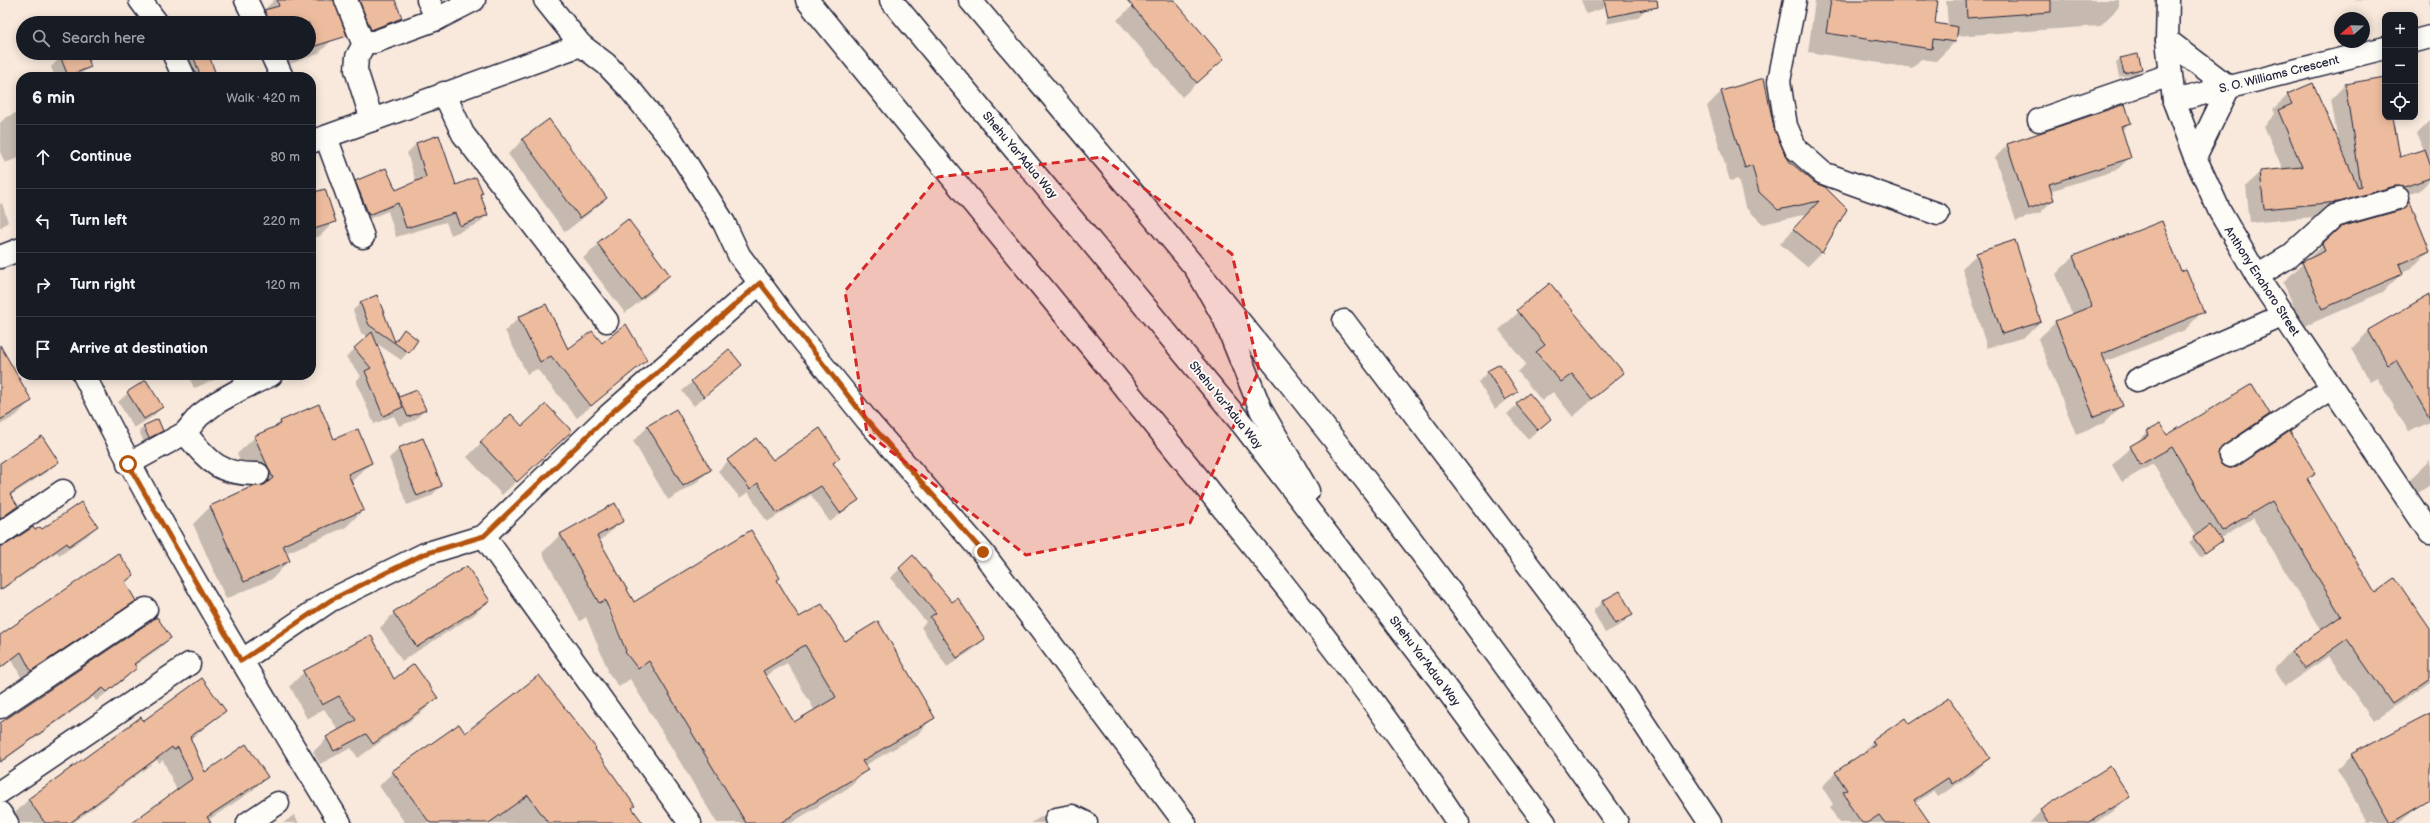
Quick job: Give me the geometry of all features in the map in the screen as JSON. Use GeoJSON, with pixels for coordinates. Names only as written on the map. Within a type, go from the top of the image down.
{"type":"FeatureCollection","features":[{"type":"Feature","properties":{"kind":"main road"},"geometry":{"type":"LineString","coordinates":[[140,0],[152,16]]}},
{"type":"Feature","properties":{"kind":"main road"},"geometry":{"type":"LineString","coordinates":[[246,0],[254,16]]}},
{"type":"Feature","properties":{"kind":"main road"},"geometry":{"type":"LineString","coordinates":[[346,0],[361,38],[365,42],[374,42],[433,9],[474,0]]}},
{"type":"Feature","properties":{"kind":"main road"},"geometry":{"type":"LineString","coordinates":[[544,0],[581,45],[606,64],[673,142],[724,223],[739,255],[760,283],[867,420],[983,552],[1185,823]]}},
{"type":"Feature","properties":{"kind":"main road"},"geometry":{"type":"LineString","coordinates":[[807,0],[1291,594],[1420,766],[1458,823]]}},
{"type":"Feature","properties":{"kind":"main road","name":"Shehu Yar'Adua Way"},"geometry":{"type":"LineString","coordinates":[[891,0],[1243,425],[1439,679],[1545,823]]}},
{"type":"Feature","properties":{"kind":"main road"},"geometry":{"type":"LineString","coordinates":[[970,0],[1195,267],[1375,492],[1550,728],[1617,823]]}},
{"type":"Feature","properties":{"kind":"main road"},"geometry":{"type":"LineString","coordinates":[[1794,0],[1779,81],[1786,126],[1796,149],[1823,173],[1938,214]]}},
{"type":"Feature","properties":{"kind":"main road","name":"Anthony Enahoro Street"},"geometry":{"type":"LineString","coordinates":[[2168,0],[2167,40],[2174,100],[2195,157],[2228,228],[2257,276],[2430,533]]}},
{"type":"Feature","properties":{"kind":"main road"},"geometry":{"type":"LineString","coordinates":[[2418,40],[2430,37]]}},
{"type":"Feature","properties":{"kind":"main road"},"geometry":{"type":"LineString","coordinates":[[2167,40],[2229,87],[2195,157]]}},
{"type":"Feature","properties":{"kind":"main road"},"geometry":{"type":"LineString","coordinates":[[365,42],[357,57],[356,70],[372,120]]}},
{"type":"Feature","properties":{"kind":"main road"},"geometry":{"type":"LineString","coordinates":[[316,140],[581,45]]}},
{"type":"Feature","properties":{"kind":"main road","name":"S. O. Williams Crescent"},"geometry":{"type":"LineString","coordinates":[[2174,100],[2382,49]]}},
{"type":"Feature","properties":{"kind":"main road"},"geometry":{"type":"LineString","coordinates":[[176,60],[182,72]]}},
{"type":"Feature","properties":{"kind":"main road"},"geometry":{"type":"LineString","coordinates":[[274,60],[280,72]]}},
{"type":"Feature","properties":{"kind":"main road"},"geometry":{"type":"LineString","coordinates":[[2039,120],[2170,75]]}},
{"type":"Feature","properties":{"kind":"main road"},"geometry":{"type":"LineString","coordinates":[[444,93],[464,134],[607,321]]}},
{"type":"Feature","properties":{"kind":"main road"},"geometry":{"type":"LineString","coordinates":[[316,142],[363,236]]}},
{"type":"Feature","properties":{"kind":"main road"},"geometry":{"type":"LineString","coordinates":[[2257,276],[2290,256],[2334,216],[2398,198]]}},
{"type":"Feature","properties":{"kind":"main road"},"geometry":{"type":"LineString","coordinates":[[0,256],[16,251]]}},
{"type":"Feature","properties":{"kind":"main road"},"geometry":{"type":"LineString","coordinates":[[1195,267],[1227,325],[1261,410],[1340,551]]}},
{"type":"Feature","properties":{"kind":"main road"},"geometry":{"type":"LineString","coordinates":[[241,661],[331,600],[424,554],[484,536],[609,415],[760,283]]}},
{"type":"Feature","properties":{"kind":"main road"},"geometry":{"type":"LineString","coordinates":[[2136,380],[2284,315]]}},
{"type":"Feature","properties":{"kind":"main road"},"geometry":{"type":"LineString","coordinates":[[1344,321],[1613,677],[1710,823]]}},
{"type":"Feature","properties":{"kind":"main road"},"geometry":{"type":"LineString","coordinates":[[86,380],[128,464],[241,661],[340,823]]}},
{"type":"Feature","properties":{"kind":"main road"},"geometry":{"type":"LineString","coordinates":[[128,464],[185,433],[199,416],[216,403],[241,388],[259,380]]}},
{"type":"Feature","properties":{"kind":"main road"},"geometry":{"type":"LineString","coordinates":[[2230,456],[2332,388]]}},
{"type":"Feature","properties":{"kind":"main road"},"geometry":{"type":"LineString","coordinates":[[185,433],[210,462],[224,469],[242,474],[258,474]]}},
{"type":"Feature","properties":{"kind":"main road"},"geometry":{"type":"LineString","coordinates":[[0,534],[63,491]]}},
{"type":"Feature","properties":{"kind":"main road"},"geometry":{"type":"LineString","coordinates":[[484,536],[690,823]]}},
{"type":"Feature","properties":{"kind":"main road"},"geometry":{"type":"LineString","coordinates":[[0,707],[146,609]]}},
{"type":"Feature","properties":{"kind":"main road"},"geometry":{"type":"LineString","coordinates":[[0,792],[189,664]]}},
{"type":"Feature","properties":{"kind":"main road"},"geometry":{"type":"LineString","coordinates":[[248,823],[278,803]]}},
{"type":"Feature","properties":{"kind":"main road"},"geometry":{"type":"LineString","coordinates":[[0,813],[7,823]]}},
{"type":"Feature","properties":{"kind":"main road"},"geometry":{"type":"LineString","coordinates":[[1056,819],[1072,816],[1086,823]]}},
{"type":"Feature","properties":{"kind":"highlighted area"},"geometry":{"type":"Polygon","coordinates":[[[1102,157],[1232,254],[1259,370],[1190,523],[1026,555],[867,433],[845,291],[938,177],[1102,157]]]}},
{"type":"Feature","properties":{"kind":"building"},"geometry":{"type":"Polygon","coordinates":[[[277,0],[334,0],[347,36],[316,46],[316,16],[266,16],[264,10],[279,6],[277,0]]]}},
{"type":"Feature","properties":{"kind":"building"},"geometry":{"type":"Polygon","coordinates":[[[359,0],[395,0],[402,18],[371,30],[359,0]]]}},
{"type":"Feature","properties":{"kind":"building"},"geometry":{"type":"Polygon","coordinates":[[[1127,0],[1174,0],[1224,59],[1197,83],[1127,0]]]}},
{"type":"Feature","properties":{"kind":"building"},"geometry":{"type":"Polygon","coordinates":[[[1604,0],[1657,0],[1658,7],[1608,17],[1604,0]]]}},
{"type":"Feature","properties":{"kind":"building"},"geometry":{"type":"Polygon","coordinates":[[[1831,0],[1938,0],[1935,23],[1958,27],[1956,42],[1933,39],[1932,49],[1826,33],[1831,0]]]}},
{"type":"Feature","properties":{"kind":"building"},"geometry":{"type":"Polygon","coordinates":[[[1966,0],[2051,0],[2051,12],[1967,18],[1966,0]]]}},
{"type":"Feature","properties":{"kind":"building"},"geometry":{"type":"Polygon","coordinates":[[[2138,54],[2142,69],[2124,73],[2120,58],[2138,54]]]}},
{"type":"Feature","properties":{"kind":"building"},"geometry":{"type":"Polygon","coordinates":[[[62,60],[88,60],[91,67],[78,72],[66,72],[62,60]]]}},
{"type":"Feature","properties":{"kind":"building"},"geometry":{"type":"Polygon","coordinates":[[[195,60],[211,60],[215,72],[199,72],[195,60]]]}},
{"type":"Feature","properties":{"kind":"building"},"geometry":{"type":"Polygon","coordinates":[[[1764,78],[1774,128],[1790,162],[1815,183],[1825,187],[1847,209],[1822,253],[1793,229],[1819,201],[1778,210],[1759,192],[1752,165],[1745,168],[1721,91],[1764,78]]]}},
{"type":"Feature","properties":{"kind":"building"},"geometry":{"type":"Polygon","coordinates":[[[2382,78],[2382,120],[2394,120],[2400,157],[2425,149],[2430,163],[2430,178],[2404,187],[2395,186],[2338,202],[2264,209],[2260,171],[2302,167],[2278,110],[2292,104],[2287,94],[2313,83],[2358,187],[2361,186],[2345,84],[2382,78]]]}},
{"type":"Feature","properties":{"kind":"building"},"geometry":{"type":"Polygon","coordinates":[[[2125,104],[2131,123],[2121,126],[2131,158],[2049,184],[2054,200],[2028,209],[2007,144],[2125,104]]]}},
{"type":"Feature","properties":{"kind":"building"},"geometry":{"type":"Polygon","coordinates":[[[549,119],[607,198],[580,218],[522,139],[549,119]]]}},
{"type":"Feature","properties":{"kind":"building"},"geometry":{"type":"Polygon","coordinates":[[[439,135],[456,185],[476,177],[483,193],[480,194],[488,215],[460,226],[455,213],[406,228],[398,203],[369,215],[355,181],[386,168],[396,190],[426,177],[416,143],[439,135]]]}},
{"type":"Feature","properties":{"kind":"building"},"geometry":{"type":"Polygon","coordinates":[[[325,189],[336,222],[316,228],[316,192],[325,189]]]}},
{"type":"Feature","properties":{"kind":"building"},"geometry":{"type":"Polygon","coordinates":[[[2410,202],[2430,251],[2399,264],[2403,274],[2322,309],[2302,262],[2325,251],[2322,244],[2340,227],[2401,210],[2410,202]]]}},
{"type":"Feature","properties":{"kind":"building"},"geometry":{"type":"Polygon","coordinates":[[[628,219],[670,275],[640,299],[597,243],[628,219]]]}},
{"type":"Feature","properties":{"kind":"building"},"geometry":{"type":"Polygon","coordinates":[[[2162,221],[2181,271],[2186,269],[2204,312],[2102,354],[2123,406],[2094,417],[2055,321],[2092,306],[2073,256],[2162,221]]]}},
{"type":"Feature","properties":{"kind":"building"},"geometry":{"type":"Polygon","coordinates":[[[2015,240],[2041,322],[2002,334],[1976,253],[2015,240]]]}},
{"type":"Feature","properties":{"kind":"building"},"geometry":{"type":"Polygon","coordinates":[[[1550,283],[1624,373],[1592,399],[1572,374],[1561,382],[1536,352],[1545,345],[1517,310],[1550,283]]]}},
{"type":"Feature","properties":{"kind":"building"},"geometry":{"type":"Polygon","coordinates":[[[2430,294],[2430,419],[2396,360],[2388,365],[2368,330],[2430,294]]]}},
{"type":"Feature","properties":{"kind":"building"},"geometry":{"type":"Polygon","coordinates":[[[377,295],[395,342],[404,329],[418,340],[409,353],[369,325],[360,302],[377,295]]]}},
{"type":"Feature","properties":{"kind":"building"},"geometry":{"type":"Polygon","coordinates":[[[546,304],[568,349],[592,331],[602,343],[626,324],[647,360],[591,406],[551,356],[540,362],[518,317],[546,304]]]}},
{"type":"Feature","properties":{"kind":"building"},"geometry":{"type":"Polygon","coordinates":[[[372,332],[403,407],[383,416],[365,371],[371,368],[354,348],[372,332]]]}},
{"type":"Feature","properties":{"kind":"building"},"geometry":{"type":"Polygon","coordinates":[[[0,345],[16,373],[16,380],[20,380],[32,401],[0,420],[0,345]]]}},
{"type":"Feature","properties":{"kind":"building"},"geometry":{"type":"Polygon","coordinates":[[[729,349],[742,365],[704,397],[691,381],[729,349]]]}},
{"type":"Feature","properties":{"kind":"building"},"geometry":{"type":"Polygon","coordinates":[[[1500,364],[1518,392],[1505,400],[1487,371],[1500,364]]]}},
{"type":"Feature","properties":{"kind":"building"},"geometry":{"type":"Polygon","coordinates":[[[146,380],[163,407],[144,419],[127,392],[146,380]]]}},
{"type":"Feature","properties":{"kind":"building"},"geometry":{"type":"Polygon","coordinates":[[[2252,384],[2270,414],[2223,446],[2218,456],[2220,463],[2230,468],[2237,467],[2290,431],[2316,474],[2307,479],[2375,593],[2395,578],[2430,629],[2430,678],[2392,704],[2347,639],[2304,669],[2291,651],[2341,616],[2272,501],[2222,531],[2172,447],[2140,465],[2130,446],[2149,435],[2147,431],[2160,424],[2167,435],[2252,384]]]}},
{"type":"Feature","properties":{"kind":"building"},"geometry":{"type":"Polygon","coordinates":[[[417,390],[426,410],[408,417],[399,397],[417,390]]]}},
{"type":"Feature","properties":{"kind":"building"},"geometry":{"type":"Polygon","coordinates":[[[1529,393],[1551,419],[1538,430],[1516,404],[1529,393]]]}},
{"type":"Feature","properties":{"kind":"building"},"geometry":{"type":"Polygon","coordinates":[[[319,404],[334,439],[358,429],[372,463],[348,474],[364,510],[283,545],[290,561],[244,582],[210,506],[253,486],[264,485],[273,478],[254,436],[281,424],[280,421],[319,404]]]}},
{"type":"Feature","properties":{"kind":"building"},"geometry":{"type":"Polygon","coordinates":[[[546,404],[572,431],[517,482],[480,442],[511,414],[522,426],[546,404]]]}},
{"type":"Feature","properties":{"kind":"building"},"geometry":{"type":"Polygon","coordinates":[[[676,409],[711,470],[683,486],[647,426],[676,409]]]}},
{"type":"Feature","properties":{"kind":"building"},"geometry":{"type":"Polygon","coordinates":[[[158,419],[163,431],[149,438],[143,426],[158,419]]]}},
{"type":"Feature","properties":{"kind":"building"},"geometry":{"type":"Polygon","coordinates":[[[820,428],[840,458],[833,463],[859,500],[840,513],[821,486],[777,513],[758,483],[750,489],[727,460],[756,438],[773,460],[820,428]]]}},
{"type":"Feature","properties":{"kind":"building"},"geometry":{"type":"Polygon","coordinates":[[[42,436],[59,462],[10,494],[18,506],[0,519],[0,463],[42,436]]]}},
{"type":"Feature","properties":{"kind":"building"},"geometry":{"type":"Polygon","coordinates":[[[423,438],[442,486],[417,496],[398,448],[423,438]]]}},
{"type":"Feature","properties":{"kind":"building"},"geometry":{"type":"Polygon","coordinates":[[[81,502],[98,526],[69,546],[67,543],[0,590],[0,546],[7,544],[33,527],[35,530],[40,527],[42,529],[81,502]]]}},
{"type":"Feature","properties":{"kind":"building"},"geometry":{"type":"Polygon","coordinates":[[[615,503],[624,521],[597,536],[634,602],[751,530],[780,578],[777,580],[799,617],[822,604],[845,641],[878,621],[935,718],[862,761],[868,770],[780,823],[746,823],[649,661],[638,669],[625,652],[626,651],[605,600],[599,603],[560,534],[615,503]],[[805,645],[763,671],[794,722],[836,697],[805,645]]]}},
{"type":"Feature","properties":{"kind":"building"},"geometry":{"type":"Polygon","coordinates":[[[2210,525],[2222,541],[2205,553],[2193,537],[2210,525]]]}},
{"type":"Feature","properties":{"kind":"building"},"geometry":{"type":"Polygon","coordinates":[[[118,553],[134,575],[125,582],[136,601],[31,671],[21,652],[0,668],[0,635],[118,553]]]}},
{"type":"Feature","properties":{"kind":"building"},"geometry":{"type":"Polygon","coordinates":[[[913,555],[952,602],[958,598],[985,639],[957,658],[930,617],[936,613],[899,568],[913,555]]]}},
{"type":"Feature","properties":{"kind":"building"},"geometry":{"type":"Polygon","coordinates":[[[467,566],[490,601],[417,647],[393,612],[467,566]]]}},
{"type":"Feature","properties":{"kind":"building"},"geometry":{"type":"Polygon","coordinates":[[[1620,591],[1633,615],[1615,624],[1602,601],[1620,591]]]}},
{"type":"Feature","properties":{"kind":"building"},"geometry":{"type":"Polygon","coordinates":[[[157,617],[171,638],[134,664],[137,668],[107,692],[103,688],[0,762],[0,723],[157,617]]]}},
{"type":"Feature","properties":{"kind":"building"},"geometry":{"type":"Polygon","coordinates":[[[371,635],[394,679],[414,664],[438,698],[373,744],[366,734],[334,751],[326,737],[356,720],[339,696],[322,705],[303,671],[371,635]]]}},
{"type":"Feature","properties":{"kind":"building"},"geometry":{"type":"Polygon","coordinates":[[[539,675],[596,748],[595,749],[635,806],[632,808],[643,823],[548,823],[528,795],[489,823],[430,823],[392,771],[459,724],[465,733],[539,675]]]}},
{"type":"Feature","properties":{"kind":"building"},"geometry":{"type":"Polygon","coordinates":[[[202,678],[226,711],[190,737],[205,772],[246,744],[268,777],[207,817],[211,823],[131,823],[192,779],[178,747],[174,750],[172,747],[70,823],[45,823],[28,799],[141,717],[143,721],[202,678]]]}},
{"type":"Feature","properties":{"kind":"building"},"geometry":{"type":"Polygon","coordinates":[[[1949,698],[1990,758],[1952,784],[1948,778],[1914,800],[1930,823],[1885,823],[1879,815],[1867,823],[1862,823],[1848,803],[1849,802],[1843,792],[1847,790],[1835,772],[1875,745],[1872,741],[1905,718],[1909,724],[1949,698]]]}},
{"type":"Feature","properties":{"kind":"building"},"geometry":{"type":"Polygon","coordinates":[[[2430,713],[2430,800],[2391,823],[2351,754],[2430,713]]]}},
{"type":"Feature","properties":{"kind":"building"},"geometry":{"type":"Polygon","coordinates":[[[2110,766],[2130,797],[2088,823],[2048,823],[2040,810],[2110,766]]]}},
{"type":"Feature","properties":{"kind":"route"},"geometry":{"type":"LineString","coordinates":[[128,464],[241,661],[331,600],[424,554],[484,536],[609,415],[760,283],[796,332],[867,420],[983,552]]}}]}
